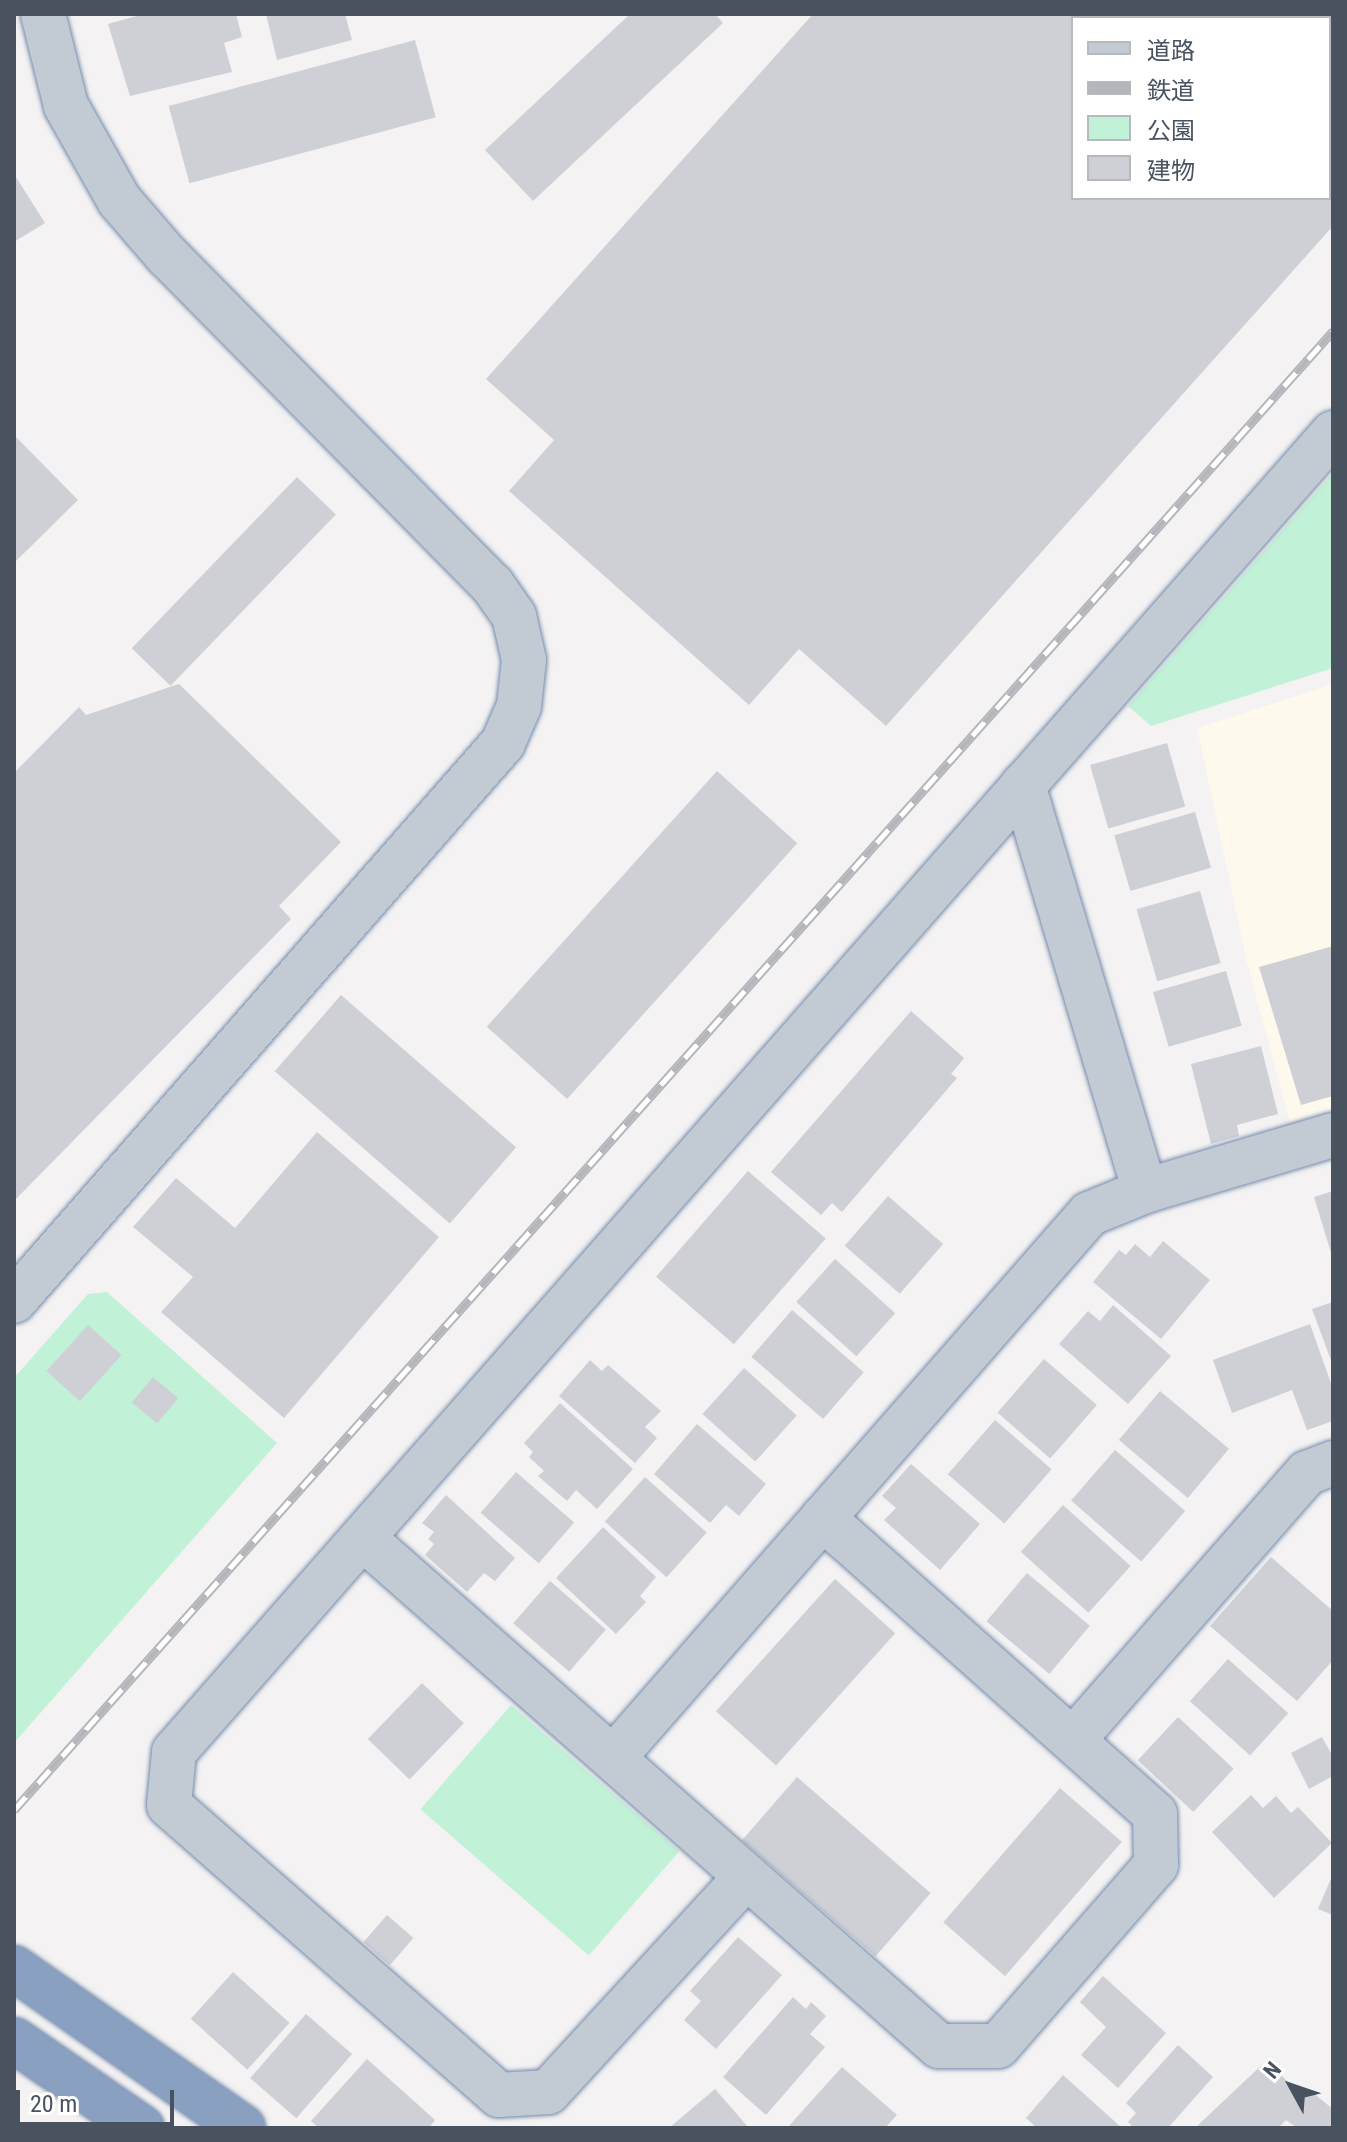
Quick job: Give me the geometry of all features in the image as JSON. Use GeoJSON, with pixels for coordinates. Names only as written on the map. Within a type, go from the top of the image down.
{"type":"FeatureCollection","features":[{"type":"Feature","properties":{"kind":"highway"},"geometry":{"type":"LineString","coordinates":[[14,1968],[243,2128]]}},
{"type":"Feature","properties":{"kind":"highway"},"geometry":{"type":"LineString","coordinates":[[14,2040],[142,2128]]}},
{"type":"Feature","properties":{"kind":"street"},"geometry":{"type":"LineString","coordinates":[[14,1301],[503,743],[519,706],[524,660],[514,616],[492,585],[168,257],[119,200],[66,106],[43,14]]}},
{"type":"Feature","properties":{"kind":"street"},"geometry":{"type":"LineString","coordinates":[[746,1877],[548,2092],[499,2095],[169,1805],[174,1752],[1333,433]]}},
{"type":"Feature","properties":{"kind":"street"},"geometry":{"type":"LineString","coordinates":[[1023,785],[1145,1191]]}},
{"type":"Feature","properties":{"kind":"street"},"geometry":{"type":"LineString","coordinates":[[613,1758],[1089,1214],[1145,1191],[1333,1135]]}},
{"type":"Feature","properties":{"kind":"street"},"geometry":{"type":"LineString","coordinates":[[1073,1740],[1307,1473],[1333,1463]]}},
{"type":"Feature","properties":{"kind":"street"},"geometry":{"type":"LineString","coordinates":[[364,1539],[939,2046],[998,2046],[1156,1865],[1155,1814],[823,1518]]}},
{"type":"Feature","properties":{"kind":"shaded area"},"geometry":{"type":"Polygon","coordinates":[[[1333,684],[1333,1110],[1290,1122],[1248,967],[1197,728],[1333,684]]]}},
{"type":"Feature","properties":{"kind":"green space"},"geometry":{"type":"Polygon","coordinates":[[[1333,473],[1333,668],[1151,726],[1128,706],[1333,473]]]}},
{"type":"Feature","properties":{"kind":"green space"},"geometry":{"type":"Polygon","coordinates":[[[107,1292],[277,1443],[14,1743],[14,1378],[88,1294],[107,1292]]]}},
{"type":"Feature","properties":{"kind":"green space"},"geometry":{"type":"Polygon","coordinates":[[[511,1705],[679,1851],[589,1955],[420,1809],[511,1705]]]}},
{"type":"Feature","properties":{"kind":"building"},"geometry":{"type":"Polygon","coordinates":[[[144,14],[236,14],[242,37],[224,43],[232,72],[130,96],[108,24],[144,14]]]}},
{"type":"Feature","properties":{"kind":"building"},"geometry":{"type":"Polygon","coordinates":[[[266,14],[345,14],[352,40],[277,60],[266,14]]]}},
{"type":"Feature","properties":{"kind":"building"},"geometry":{"type":"Polygon","coordinates":[[[630,14],[715,14],[723,23],[533,201],[485,150],[630,14]]]}},
{"type":"Feature","properties":{"kind":"building"},"geometry":{"type":"Polygon","coordinates":[[[813,14],[1306,14],[1071,16],[1071,200],[1331,200],[1331,188],[1333,226],[886,726],[799,649],[749,705],[509,491],[554,440],[486,379],[813,14]]]}},
{"type":"Feature","properties":{"kind":"building"},"geometry":{"type":"Polygon","coordinates":[[[415,40],[436,117],[189,183],[169,106],[415,40]]]}},
{"type":"Feature","properties":{"kind":"building"},"geometry":{"type":"Polygon","coordinates":[[[1333,81],[1333,129],[1331,128],[1333,81]]]}},
{"type":"Feature","properties":{"kind":"building"},"geometry":{"type":"Polygon","coordinates":[[[14,174],[45,223],[14,242],[14,174]]]}},
{"type":"Feature","properties":{"kind":"building"},"geometry":{"type":"Polygon","coordinates":[[[14,435],[78,500],[14,563],[14,435]]]}},
{"type":"Feature","properties":{"kind":"building"},"geometry":{"type":"Polygon","coordinates":[[[297,477],[336,515],[171,686],[132,648],[297,477]]]}},
{"type":"Feature","properties":{"kind":"building"},"geometry":{"type":"Polygon","coordinates":[[[179,684],[341,842],[279,906],[291,919],[14,1201],[14,773],[79,707],[86,715],[179,684]]]}},
{"type":"Feature","properties":{"kind":"building"},"geometry":{"type":"Polygon","coordinates":[[[1167,743],[1185,806],[1108,828],[1090,765],[1167,743]]]}},
{"type":"Feature","properties":{"kind":"building"},"geometry":{"type":"Polygon","coordinates":[[[717,771],[797,843],[567,1099],[487,1027],[717,771]]]}},
{"type":"Feature","properties":{"kind":"building"},"geometry":{"type":"Polygon","coordinates":[[[1195,812],[1211,868],[1130,891],[1114,835],[1195,812]]]}},
{"type":"Feature","properties":{"kind":"building"},"geometry":{"type":"Polygon","coordinates":[[[1200,891],[1221,963],[1157,981],[1137,909],[1200,891]]]}},
{"type":"Feature","properties":{"kind":"building"},"geometry":{"type":"Polygon","coordinates":[[[1333,946],[1333,1096],[1301,1105],[1259,967],[1333,946]]]}},
{"type":"Feature","properties":{"kind":"building"},"geometry":{"type":"Polygon","coordinates":[[[1226,971],[1242,1026],[1169,1047],[1153,992],[1226,971]]]}},
{"type":"Feature","properties":{"kind":"building"},"geometry":{"type":"Polygon","coordinates":[[[341,995],[516,1147],[450,1223],[275,1071],[341,995]]]}},
{"type":"Feature","properties":{"kind":"building"},"geometry":{"type":"Polygon","coordinates":[[[911,1011],[964,1058],[951,1074],[957,1078],[842,1212],[832,1203],[821,1215],[771,1172],[911,1011]]]}},
{"type":"Feature","properties":{"kind":"building"},"geometry":{"type":"Polygon","coordinates":[[[1261,1046],[1278,1114],[1237,1125],[1239,1136],[1211,1144],[1191,1064],[1261,1046]]]}},
{"type":"Feature","properties":{"kind":"building"},"geometry":{"type":"Polygon","coordinates":[[[317,1132],[439,1237],[284,1418],[161,1312],[193,1277],[133,1227],[176,1178],[235,1228],[317,1132]]]}},
{"type":"Feature","properties":{"kind":"building"},"geometry":{"type":"Polygon","coordinates":[[[748,1171],[826,1239],[734,1344],[656,1277],[748,1171]]]}},
{"type":"Feature","properties":{"kind":"building"},"geometry":{"type":"Polygon","coordinates":[[[1333,1191],[1333,1256],[1332,1256],[1314,1197],[1333,1191]]]}},
{"type":"Feature","properties":{"kind":"building"},"geometry":{"type":"Polygon","coordinates":[[[888,1196],[943,1244],[900,1294],[845,1246],[888,1196]]]}},
{"type":"Feature","properties":{"kind":"building"},"geometry":{"type":"Polygon","coordinates":[[[1163,1241],[1210,1280],[1161,1339],[1093,1282],[1119,1250],[1126,1255],[1135,1244],[1150,1257],[1163,1241]]]}},
{"type":"Feature","properties":{"kind":"building"},"geometry":{"type":"Polygon","coordinates":[[[835,1259],[895,1313],[856,1356],[796,1302],[835,1259]]]}},
{"type":"Feature","properties":{"kind":"building"},"geometry":{"type":"Polygon","coordinates":[[[1333,1302],[1333,1366],[1312,1309],[1333,1302]]]}},
{"type":"Feature","properties":{"kind":"building"},"geometry":{"type":"Polygon","coordinates":[[[1113,1305],[1171,1356],[1128,1404],[1059,1344],[1088,1311],[1100,1321],[1113,1305]]]}},
{"type":"Feature","properties":{"kind":"building"},"geometry":{"type":"Polygon","coordinates":[[[792,1310],[864,1372],[823,1419],[751,1357],[792,1310]]]}},
{"type":"Feature","properties":{"kind":"building"},"geometry":{"type":"Polygon","coordinates":[[[1310,1324],[1333,1389],[1333,1421],[1307,1430],[1292,1390],[1232,1413],[1213,1360],[1310,1324]]]}},
{"type":"Feature","properties":{"kind":"building"},"geometry":{"type":"Polygon","coordinates":[[[88,1325],[121,1355],[80,1401],[47,1371],[88,1325]]]}},
{"type":"Feature","properties":{"kind":"building"},"geometry":{"type":"Polygon","coordinates":[[[1044,1359],[1097,1405],[1050,1459],[997,1413],[1044,1359]]]}},
{"type":"Feature","properties":{"kind":"building"},"geometry":{"type":"Polygon","coordinates":[[[590,1360],[602,1371],[608,1365],[661,1411],[645,1427],[657,1438],[635,1463],[559,1396],[590,1360]]]}},
{"type":"Feature","properties":{"kind":"building"},"geometry":{"type":"Polygon","coordinates":[[[744,1368],[797,1416],[755,1462],[703,1414],[744,1368]]]}},
{"type":"Feature","properties":{"kind":"building"},"geometry":{"type":"Polygon","coordinates":[[[153,1377],[178,1398],[157,1423],[132,1402],[153,1377]]]}},
{"type":"Feature","properties":{"kind":"building"},"geometry":{"type":"Polygon","coordinates":[[[1160,1391],[1229,1449],[1188,1498],[1119,1440],[1160,1391]]]}},
{"type":"Feature","properties":{"kind":"building"},"geometry":{"type":"Polygon","coordinates":[[[560,1403],[633,1469],[597,1509],[576,1490],[567,1501],[538,1476],[544,1471],[529,1457],[533,1452],[524,1443],[560,1403]]]}},
{"type":"Feature","properties":{"kind":"building"},"geometry":{"type":"Polygon","coordinates":[[[995,1420],[1052,1469],[1004,1524],[948,1474],[995,1420]]]}},
{"type":"Feature","properties":{"kind":"building"},"geometry":{"type":"Polygon","coordinates":[[[697,1424],[766,1484],[739,1516],[726,1505],[710,1523],[654,1474],[697,1424]]]}},
{"type":"Feature","properties":{"kind":"building"},"geometry":{"type":"Polygon","coordinates":[[[1115,1450],[1185,1511],[1141,1562],[1071,1501],[1115,1450]]]}},
{"type":"Feature","properties":{"kind":"building"},"geometry":{"type":"Polygon","coordinates":[[[911,1464],[980,1524],[940,1570],[884,1520],[896,1508],[882,1496],[911,1464]]]}},
{"type":"Feature","properties":{"kind":"building"},"geometry":{"type":"Polygon","coordinates":[[[516,1472],[574,1523],[539,1563],[481,1513],[516,1472]]]}},
{"type":"Feature","properties":{"kind":"building"},"geometry":{"type":"Polygon","coordinates":[[[645,1477],[707,1533],[667,1577],[605,1522],[645,1477]]]}},
{"type":"Feature","properties":{"kind":"building"},"geometry":{"type":"Polygon","coordinates":[[[446,1495],[515,1558],[495,1581],[484,1573],[467,1592],[425,1555],[434,1544],[428,1539],[434,1532],[422,1523],[446,1495]]]}},
{"type":"Feature","properties":{"kind":"building"},"geometry":{"type":"Polygon","coordinates":[[[1063,1505],[1131,1566],[1088,1613],[1021,1552],[1063,1505]]]}},
{"type":"Feature","properties":{"kind":"building"},"geometry":{"type":"Polygon","coordinates":[[[603,1527],[656,1577],[640,1596],[646,1602],[616,1634],[556,1578],[603,1527]]]}},
{"type":"Feature","properties":{"kind":"building"},"geometry":{"type":"Polygon","coordinates":[[[1271,1557],[1333,1611],[1333,1660],[1297,1701],[1210,1626],[1271,1557]]]}},
{"type":"Feature","properties":{"kind":"building"},"geometry":{"type":"Polygon","coordinates":[[[1027,1573],[1090,1626],[1049,1674],[987,1621],[1027,1573]]]}},
{"type":"Feature","properties":{"kind":"building"},"geometry":{"type":"Polygon","coordinates":[[[835,1579],[895,1633],[776,1765],[716,1711],[835,1579]]]}},
{"type":"Feature","properties":{"kind":"building"},"geometry":{"type":"Polygon","coordinates":[[[550,1581],[606,1630],[569,1672],[513,1623],[550,1581]]]}},
{"type":"Feature","properties":{"kind":"building"},"geometry":{"type":"Polygon","coordinates":[[[1228,1659],[1288,1713],[1250,1756],[1190,1701],[1228,1659]]]}},
{"type":"Feature","properties":{"kind":"building"},"geometry":{"type":"Polygon","coordinates":[[[422,1683],[464,1723],[410,1779],[368,1739],[422,1683]]]}},
{"type":"Feature","properties":{"kind":"building"},"geometry":{"type":"Polygon","coordinates":[[[1178,1717],[1234,1769],[1193,1812],[1138,1760],[1178,1717]]]}},
{"type":"Feature","properties":{"kind":"building"},"geometry":{"type":"Polygon","coordinates":[[[1322,1737],[1333,1757],[1333,1776],[1309,1789],[1291,1753],[1322,1737]]]}},
{"type":"Feature","properties":{"kind":"building"},"geometry":{"type":"Polygon","coordinates":[[[797,1777],[931,1893],[875,1957],[742,1840],[797,1777]]]}},
{"type":"Feature","properties":{"kind":"building"},"geometry":{"type":"Polygon","coordinates":[[[1060,1788],[1122,1842],[1005,1976],[943,1922],[1060,1788]]]}},
{"type":"Feature","properties":{"kind":"building"},"geometry":{"type":"Polygon","coordinates":[[[1251,1795],[1263,1808],[1276,1796],[1291,1813],[1298,1807],[1332,1843],[1274,1898],[1212,1832],[1251,1795]]]}},
{"type":"Feature","properties":{"kind":"building"},"geometry":{"type":"Polygon","coordinates":[[[1333,1874],[1333,1915],[1318,1909],[1333,1874]]]}},
{"type":"Feature","properties":{"kind":"building"},"geometry":{"type":"Polygon","coordinates":[[[387,1915],[413,1938],[390,1965],[363,1942],[387,1915]]]}},
{"type":"Feature","properties":{"kind":"building"},"geometry":{"type":"Polygon","coordinates":[[[738,1937],[782,1975],[716,2049],[684,2020],[701,2001],[690,1991],[738,1937]]]}},
{"type":"Feature","properties":{"kind":"building"},"geometry":{"type":"Polygon","coordinates":[[[233,1972],[289,2023],[247,2070],[191,2019],[233,1972]]]}},
{"type":"Feature","properties":{"kind":"building"},"geometry":{"type":"Polygon","coordinates":[[[1103,1976],[1166,2033],[1118,2088],[1081,2055],[1106,2027],[1080,2002],[1103,1976]]]}},
{"type":"Feature","properties":{"kind":"building"},"geometry":{"type":"Polygon","coordinates":[[[793,1997],[806,2009],[811,2002],[826,2016],[810,2034],[825,2047],[766,2115],[723,2077],[793,1997]]]}},
{"type":"Feature","properties":{"kind":"building"},"geometry":{"type":"Polygon","coordinates":[[[306,2014],[352,2054],[296,2118],[250,2078],[306,2014]]]}},
{"type":"Feature","properties":{"kind":"building"},"geometry":{"type":"Polygon","coordinates":[[[1178,2045],[1213,2077],[1168,2128],[1134,2128],[1128,2122],[1136,2113],[1126,2103],[1178,2045]]]}},
{"type":"Feature","properties":{"kind":"building"},"geometry":{"type":"Polygon","coordinates":[[[367,2059],[435,2120],[429,2128],[319,2128],[311,2121],[367,2059]]]}},
{"type":"Feature","properties":{"kind":"building"},"geometry":{"type":"Polygon","coordinates":[[[1267,2060],[1302,2097],[1308,2089],[1333,2109],[1333,2128],[1297,2128],[1286,2120],[1278,2128],[1195,2128],[1267,2060]]]}},
{"type":"Feature","properties":{"kind":"building"},"geometry":{"type":"Polygon","coordinates":[[[842,2067],[897,2115],[885,2128],[787,2128],[842,2067]]]}},
{"type":"Feature","properties":{"kind":"building"},"geometry":{"type":"Polygon","coordinates":[[[1063,2075],[1122,2128],[1037,2128],[1026,2118],[1063,2075]]]}},
{"type":"Feature","properties":{"kind":"building"},"geometry":{"type":"Polygon","coordinates":[[[715,2089],[749,2128],[669,2128],[715,2089]]]}},
{"type":"Feature","properties":{"kind":"railway"},"geometry":{"type":"LineString","coordinates":[[14,1810],[1333,331]]}}]}
